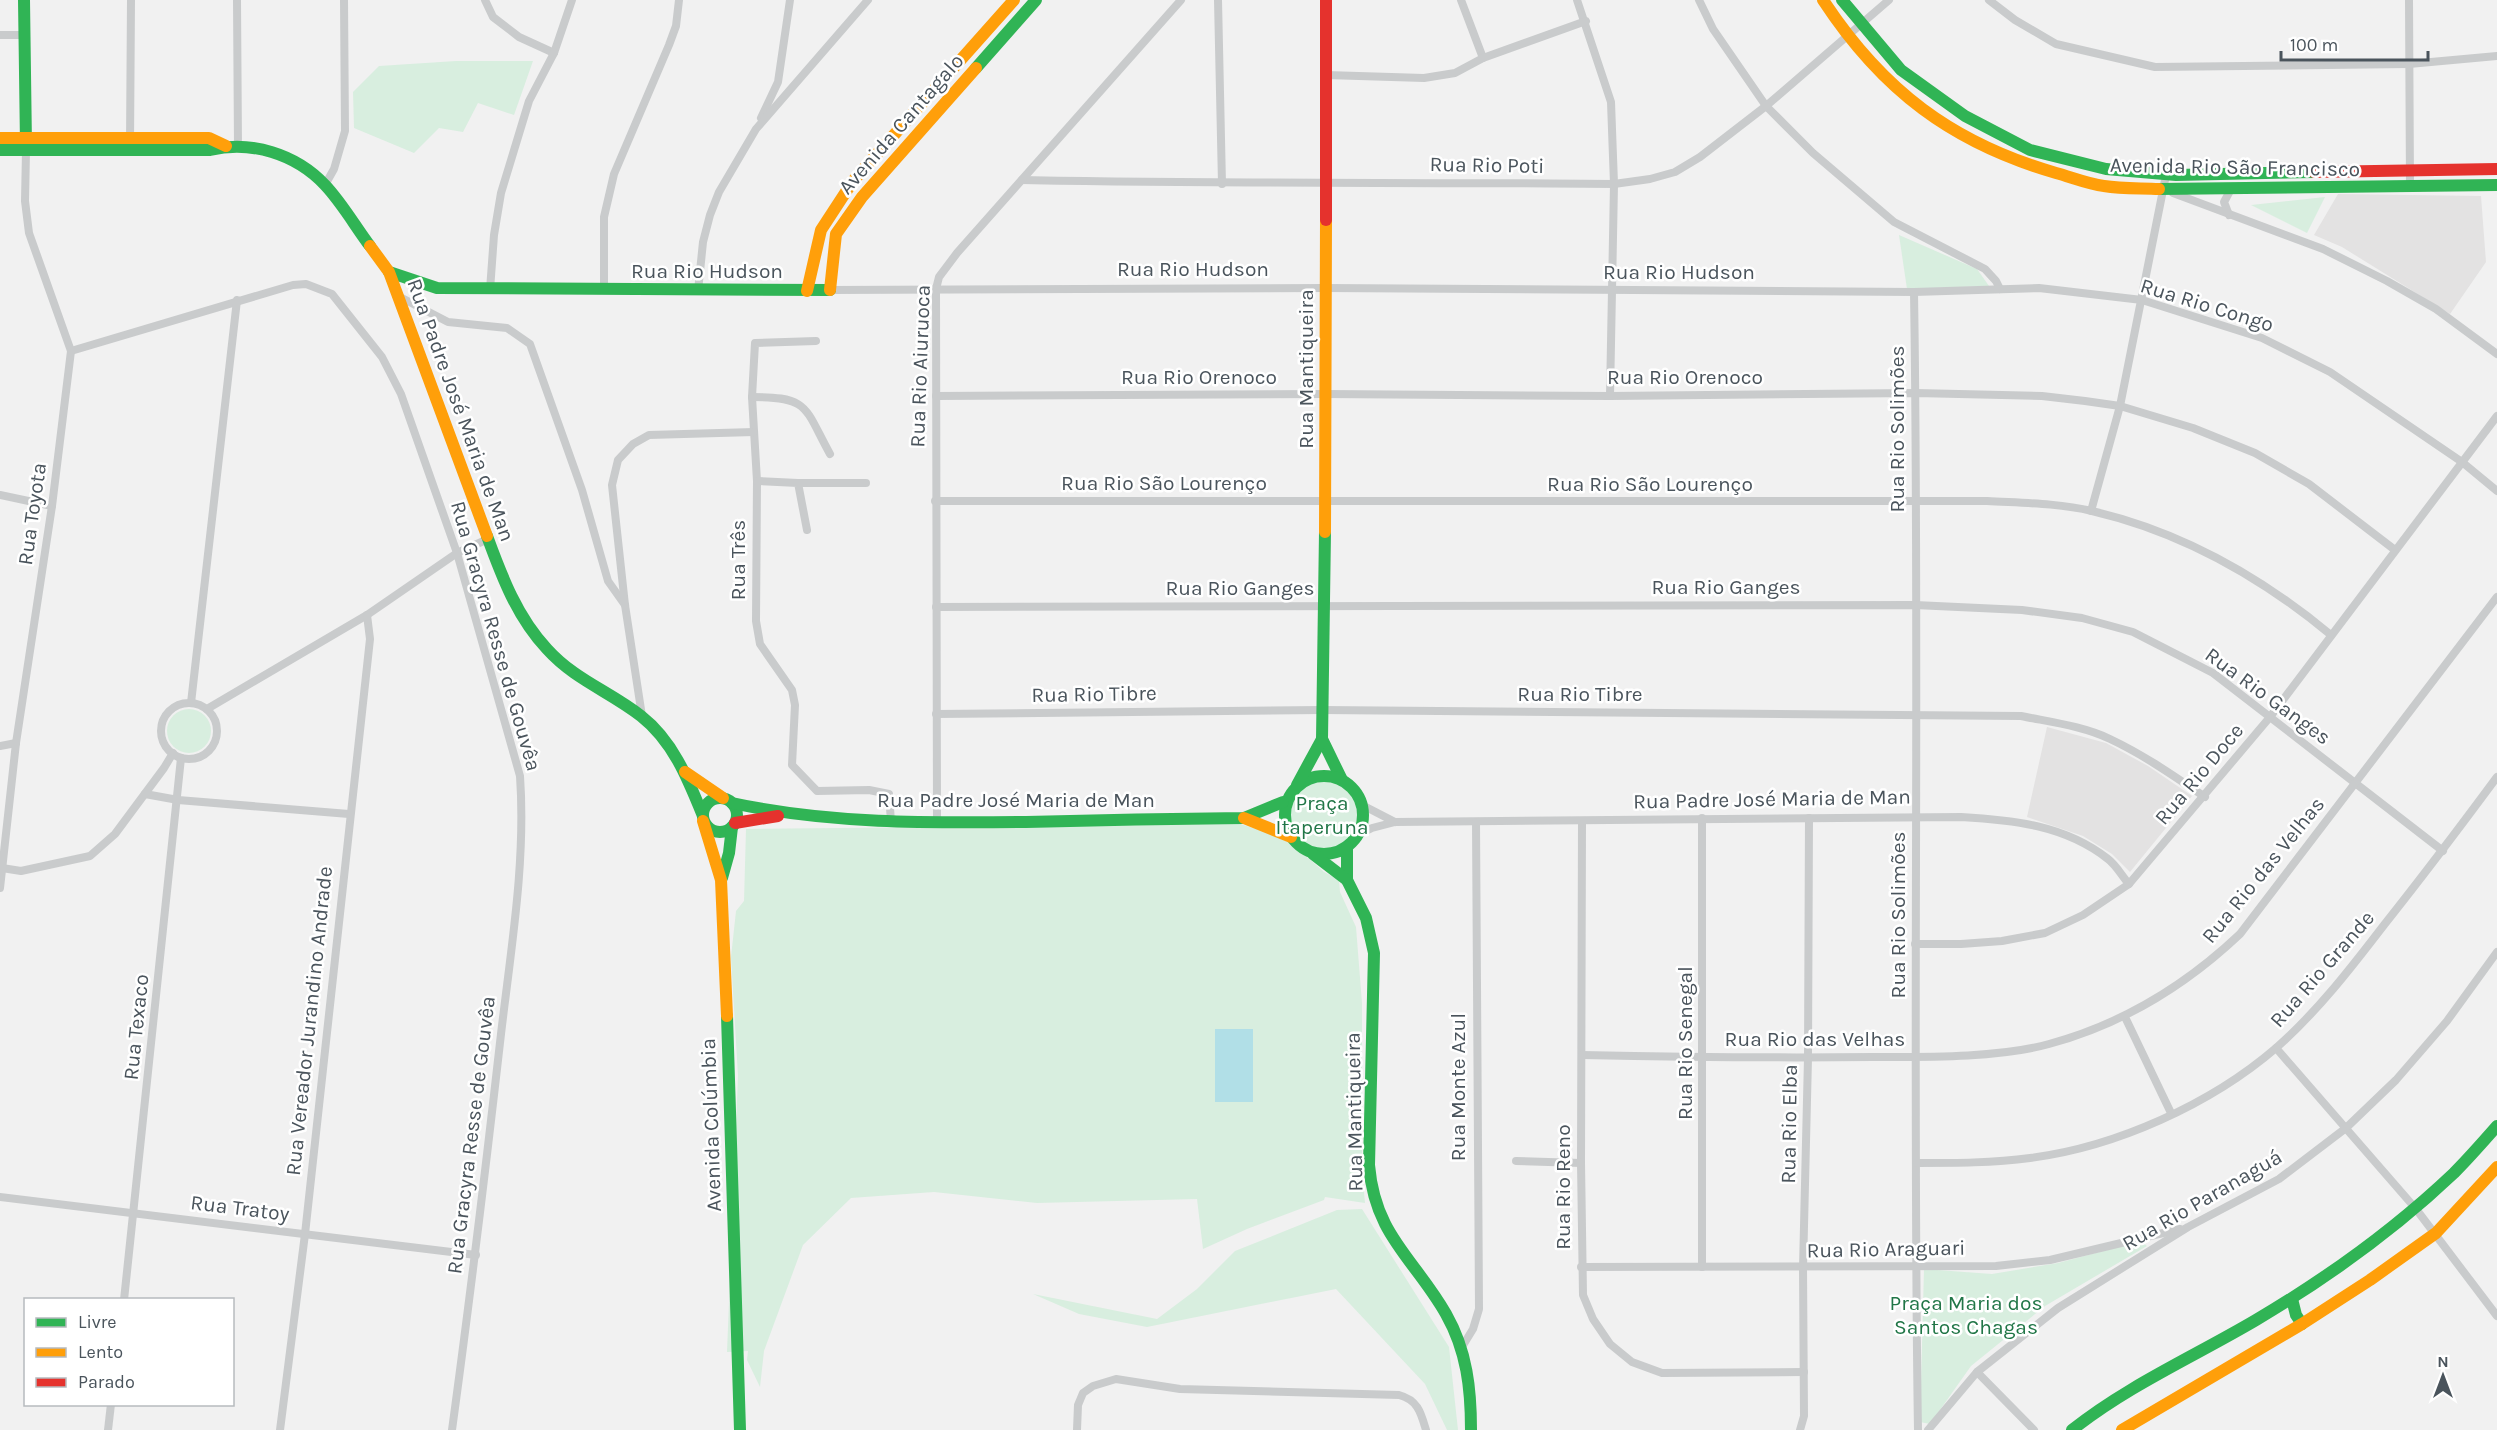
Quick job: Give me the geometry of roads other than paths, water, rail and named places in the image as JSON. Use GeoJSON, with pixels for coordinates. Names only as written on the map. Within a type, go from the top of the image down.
{"type":"FeatureCollection","features":[{"type":"Feature","properties":{"kind":"street"},"geometry":{"type":"LineString","coordinates":[[0,149],[27,144],[24,0]]}},
{"type":"Feature","properties":{"kind":"street"},"geometry":{"type":"LineString","coordinates":[[130,144],[131,0]]}},
{"type":"Feature","properties":{"kind":"street"},"geometry":{"type":"LineString","coordinates":[[232,146],[237,0]]}},
{"type":"Feature","properties":{"kind":"street"},"geometry":{"type":"LineString","coordinates":[[325,185],[334,169],[345,131],[344,0]]}},
{"type":"Feature","properties":{"kind":"street"},"geometry":{"type":"LineString","coordinates":[[485,0],[493,17],[519,37],[554,53]]}},
{"type":"Feature","properties":{"kind":"street"},"geometry":{"type":"LineString","coordinates":[[490,290],[494,235],[501,193],[529,101],[554,53],[572,0]]}},
{"type":"Feature","properties":{"kind":"street"},"geometry":{"type":"LineString","coordinates":[[604,290],[604,217],[614,174],[669,45],[676,26],[679,0]]}},
{"type":"Feature","properties":{"kind":"street"},"geometry":{"type":"LineString","coordinates":[[698,291],[703,242],[710,215],[719,192],[756,129],[778,82],[790,0]]}},
{"type":"Feature","properties":{"kind":"street"},"geometry":{"type":"LineString","coordinates":[[756,129],[868,0]]}},
{"type":"Feature","properties":{"kind":"street","name":"Avenida Cantagalo"},"geometry":{"type":"LineString","coordinates":[[830,290],[836,234],[862,196],[1036,0]]}},
{"type":"Feature","properties":{"kind":"street","name":"Rua Rio Aiuruoca"},"geometry":{"type":"LineString","coordinates":[[937,823],[935,501],[936,289],[939,277],[957,253],[1181,0]]}},
{"type":"Feature","properties":{"kind":"street"},"geometry":{"type":"LineString","coordinates":[[1218,0],[1222,184]]}},
{"type":"Feature","properties":{"kind":"street","name":"Rua Mantiqueira"},"geometry":{"type":"LineString","coordinates":[[1326,0],[1324,181],[1326,500],[1322,739],[1342,780]]}},
{"type":"Feature","properties":{"kind":"street"},"geometry":{"type":"LineString","coordinates":[[1461,0],[1483,58]]}},
{"type":"Feature","properties":{"kind":"street"},"geometry":{"type":"LineString","coordinates":[[1577,0],[1586,21],[1611,102],[1614,184],[1610,396]]}},
{"type":"Feature","properties":{"kind":"street"},"geometry":{"type":"LineString","coordinates":[[1699,0],[1713,29],[1766,106],[1828,166],[1894,222],[1985,268],[2000,289]]}},
{"type":"Feature","properties":{"kind":"street","name":"Avenida Rio São Francisco"},"geometry":{"type":"LineString","coordinates":[[1823,0],[1846,35],[1887,80],[1953,131],[1987,149],[2025,164],[2103,186],[2231,189],[2497,185]]}},
{"type":"Feature","properties":{"kind":"street","name":"Avenida Rio São Francisco"},"geometry":{"type":"LineString","coordinates":[[1842,0],[1901,70],[1965,116],[2030,150],[2068,161],[2106,169],[2166,175],[2497,168]]}},
{"type":"Feature","properties":{"kind":"street","name":"Rua Rio Poti"},"geometry":{"type":"LineString","coordinates":[[1022,180],[1222,184],[1324,181],[1614,184],[1650,179],[1675,172],[1700,157],[1766,106],[1889,0]]}},
{"type":"Feature","properties":{"kind":"street"},"geometry":{"type":"LineString","coordinates":[[1989,0],[2015,20],[2056,44],[2155,67],[2409,64],[2497,56]]}},
{"type":"Feature","properties":{"kind":"street"},"geometry":{"type":"LineString","coordinates":[[2409,0],[2410,187]]}},
{"type":"Feature","properties":{"kind":"street","name":"Avenida Cantagalo"},"geometry":{"type":"LineString","coordinates":[[807,291],[821,230],[853,181],[1006,3]]}},
{"type":"Feature","properties":{"kind":"street"},"geometry":{"type":"LineString","coordinates":[[1326,75],[1424,78],[1455,73],[1483,58],[1586,21]]}},
{"type":"Feature","properties":{"kind":"street"},"geometry":{"type":"LineString","coordinates":[[0,35],[24,35]]}},
{"type":"Feature","properties":{"kind":"street","name":"Rua Padre José Maria de Man"},"geometry":{"type":"LineString","coordinates":[[0,138],[26,144],[130,144],[210,150],[232,146],[259,147],[277,153],[305,169],[325,185],[389,272],[507,590],[523,621],[533,636],[578,677],[642,716]]}},
{"type":"Feature","properties":{"kind":"street","name":"Rua Toyota"},"geometry":{"type":"LineString","coordinates":[[0,888],[16,743],[52,506],[70,351],[29,233],[25,201],[26,144]]}},
{"type":"Feature","properties":{"kind":"street"},"geometry":{"type":"LineString","coordinates":[[2091,511],[2120,406],[2166,175]]}},
{"type":"Feature","properties":{"kind":"street"},"geometry":{"type":"LineString","coordinates":[[2164,189],[2323,249],[2436,309],[2497,354]]}},
{"type":"Feature","properties":{"kind":"street"},"geometry":{"type":"LineString","coordinates":[[2229,215],[2224,202],[2231,189]]}},
{"type":"Feature","properties":{"kind":"street","name":"Rua Rio Hudson"},"geometry":{"type":"LineString","coordinates":[[389,272],[437,288],[490,290],[1325,288],[1914,292],[2000,289]]}},
{"type":"Feature","properties":{"kind":"street","name":"Rua Gracyra Resse de Gouvêa"},"geometry":{"type":"LineString","coordinates":[[70,351],[237,300],[293,285],[306,284],[332,294],[342,304],[382,357],[401,394],[457,554],[520,776],[523,807],[513,929],[476,1255],[452,1430]]}},
{"type":"Feature","properties":{"kind":"street","name":"Rua Rio Congo"},"geometry":{"type":"LineString","coordinates":[[2000,289],[2039,288],[2142,300],[2262,338],[2366,394],[2462,462],[2497,491]]}},
{"type":"Feature","properties":{"kind":"street","name":"Rua Rio Solimões"},"geometry":{"type":"LineString","coordinates":[[1914,292],[1917,714],[1915,944],[1917,1430]]}},
{"type":"Feature","properties":{"kind":"street"},"geometry":{"type":"LineString","coordinates":[[398,296],[448,322],[507,328],[530,344],[582,490],[608,581],[625,605]]}},
{"type":"Feature","properties":{"kind":"street"},"geometry":{"type":"LineString","coordinates":[[191,703],[237,300]]}},
{"type":"Feature","properties":{"kind":"street","name":"Rua Três"},"geometry":{"type":"LineString","coordinates":[[816,341],[755,343],[752,397],[757,481],[756,621],[760,644],[792,690],[795,705],[792,765],[817,791],[869,790],[889,794],[891,822]]}},
{"type":"Feature","properties":{"kind":"street","name":"Rua Rio Orenoco"},"geometry":{"type":"LineString","coordinates":[[936,396],[1324,394],[1610,396],[1916,393],[2042,396],[2120,406],[2193,428],[2255,453],[2309,484],[2395,550]]}},
{"type":"Feature","properties":{"kind":"street"},"geometry":{"type":"LineString","coordinates":[[752,397],[781,397],[794,400],[805,408],[830,454]]}},
{"type":"Feature","properties":{"kind":"street","name":"Rua Rio Doce"},"geometry":{"type":"LineString","coordinates":[[1915,944],[1971,944],[2044,933],[2083,915],[2129,885],[2271,717],[2497,416]]}},
{"type":"Feature","properties":{"kind":"street"},"geometry":{"type":"LineString","coordinates":[[734,825],[728,830],[710,829],[671,748],[642,716],[625,605],[612,485],[618,460],[633,444],[650,435],[754,432]]}},
{"type":"Feature","properties":{"kind":"street"},"geometry":{"type":"LineString","coordinates":[[757,481],[866,483]]}},
{"type":"Feature","properties":{"kind":"street"},"geometry":{"type":"LineString","coordinates":[[798,483],[807,531]]}},
{"type":"Feature","properties":{"kind":"street"},"geometry":{"type":"LineString","coordinates":[[0,495],[52,506]]}},
{"type":"Feature","properties":{"kind":"street","name":"Rua Rio São Lourenço"},"geometry":{"type":"LineString","coordinates":[[935,501],[1915,501],[2041,504],[2091,511],[2152,528],[2200,548],[2294,604],[2331,635]]}},
{"type":"Feature","properties":{"kind":"street"},"geometry":{"type":"LineString","coordinates":[[207,709],[367,615],[457,554],[488,539]]}},
{"type":"Feature","properties":{"kind":"street","name":"Rua Rio das Velhas"},"geometry":{"type":"LineString","coordinates":[[1582,1055],[1808,1058],[1916,1057],[2005,1052],[2048,1045],[2125,1017],[2169,993],[2209,963],[2240,934],[2497,597]]}},
{"type":"Feature","properties":{"kind":"street","name":"Rua Rio Ganges"},"geometry":{"type":"LineString","coordinates":[[936,607],[1915,605],[2022,610],[2082,618],[2133,632],[2213,674],[2443,851]]}},
{"type":"Feature","properties":{"kind":"street","name":"Rua Vereador Jurandino Andrade"},"geometry":{"type":"LineString","coordinates":[[280,1430],[370,639],[367,615]]}},
{"type":"Feature","properties":{"kind":"street"},"geometry":{"type":"LineString","coordinates":[[191,703],[207,709],[217,723],[216,740],[206,754],[189,759],[177,755],[162,739],[163,721],[174,707],[191,703]]}},
{"type":"Feature","properties":{"kind":"street","name":"Rua Rio Tibre"},"geometry":{"type":"LineString","coordinates":[[936,714],[1322,710],[2021,716],[2066,724],[2109,738],[2151,761],[2205,797]]}},
{"type":"Feature","properties":{"kind":"street","name":"Rua Mantiqueira"},"geometry":{"type":"LineString","coordinates":[[1297,785],[1322,739]]}},
{"type":"Feature","properties":{"kind":"street"},"geometry":{"type":"LineString","coordinates":[[0,746],[16,743]]}},
{"type":"Feature","properties":{"kind":"street"},"geometry":{"type":"LineString","coordinates":[[2,868],[21,871],[90,856],[115,834],[177,755]]}},
{"type":"Feature","properties":{"kind":"street","name":"Rua Texaco"},"geometry":{"type":"LineString","coordinates":[[124,1298],[177,800],[177,755]]}},
{"type":"Feature","properties":{"kind":"street","name":"Rua Padre José Maria de Man"},"geometry":{"type":"LineString","coordinates":[[684,772],[728,801],[788,814],[891,822],[1244,818],[1267,811],[1283,802]]}},
{"type":"Feature","properties":{"kind":"street"},"geometry":{"type":"LineString","coordinates":[[1325,776],[1342,780],[1359,796],[1362,804],[1363,826],[1347,847],[1327,855],[1313,854],[1304,850],[1291,837],[1283,818],[1283,802],[1288,793],[1297,785],[1314,777],[1325,776]]}},
{"type":"Feature","properties":{"kind":"street","name":"Rua Rio Grande"},"geometry":{"type":"LineString","coordinates":[[1917,1163],[1980,1163],[2033,1158],[2129,1134],[2211,1094],[2276,1048],[2342,980],[2443,851],[2497,777]]}},
{"type":"Feature","properties":{"kind":"street"},"geometry":{"type":"LineString","coordinates":[[145,794],[177,800],[349,814]]}},
{"type":"Feature","properties":{"kind":"street"},"geometry":{"type":"LineString","coordinates":[[703,818],[708,802],[728,801],[736,811],[729,853],[721,880]]}},
{"type":"Feature","properties":{"kind":"street","name":"Rua Padre José Maria de Man"},"geometry":{"type":"LineString","coordinates":[[1362,804],[1395,822]]}},
{"type":"Feature","properties":{"kind":"street","name":"Rua Padre José Maria de Man"},"geometry":{"type":"LineString","coordinates":[[734,825],[788,814]]}},
{"type":"Feature","properties":{"kind":"street","name":"Rua Padre José Maria de Man"},"geometry":{"type":"LineString","coordinates":[[1357,835],[1395,822],[1916,816],[2005,820],[2044,827],[2077,838],[2110,860],[2129,885]]}},
{"type":"Feature","properties":{"kind":"street","name":"Avenida Colúmbia"},"geometry":{"type":"LineString","coordinates":[[703,818],[721,880],[740,1430]]}},
{"type":"Feature","properties":{"kind":"street","name":"Rua Padre José Maria de Man"},"geometry":{"type":"LineString","coordinates":[[1244,818],[1291,837]]}},
{"type":"Feature","properties":{"kind":"street","name":"Rua Rio Senegal"},"geometry":{"type":"LineString","coordinates":[[1702,818],[1704,1058],[1702,1267]]}},
{"type":"Feature","properties":{"kind":"street","name":"Rua Rio Elba"},"geometry":{"type":"LineString","coordinates":[[1800,1430],[1803,1416],[1804,1372],[1803,1268],[1808,1058],[1809,818]]}},
{"type":"Feature","properties":{"kind":"street","name":"Rua Rio Reno"},"geometry":{"type":"LineString","coordinates":[[1582,821],[1581,1267],[1583,1295],[1593,1319],[1610,1344],[1632,1362],[1662,1373],[1804,1372]]}},
{"type":"Feature","properties":{"kind":"street","name":"Rua Monte Azul"},"geometry":{"type":"LineString","coordinates":[[1462,1347],[1473,1329],[1479,1309],[1476,822]]}},
{"type":"Feature","properties":{"kind":"street","name":"Rua Mantiqueira"},"geometry":{"type":"LineString","coordinates":[[1347,847],[1347,880]]}},
{"type":"Feature","properties":{"kind":"street","name":"Rua Mantiqueira"},"geometry":{"type":"LineString","coordinates":[[1313,854],[1347,880],[1366,918],[1374,953],[1369,1165],[1373,1196],[1394,1238],[1446,1313],[1462,1347],[1471,1379],[1472,1430]]}},
{"type":"Feature","properties":{"kind":"street","name":"Rua Rio Paranaguá"},"geometry":{"type":"LineString","coordinates":[[1928,1430],[1977,1372],[2058,1308],[2188,1227],[2279,1179],[2346,1128],[2403,1071],[2447,1021],[2497,952]]}},
{"type":"Feature","properties":{"kind":"street"},"geometry":{"type":"LineString","coordinates":[[2125,1017],[2171,1113]]}},
{"type":"Feature","properties":{"kind":"street"},"geometry":{"type":"LineString","coordinates":[[2276,1048],[2436,1233],[2497,1316]]}},
{"type":"Feature","properties":{"kind":"street"},"geometry":{"type":"LineString","coordinates":[[2072,1430],[2097,1410],[2292,1299],[2352,1260],[2416,1209],[2476,1152],[2497,1126]]}},
{"type":"Feature","properties":{"kind":"street"},"geometry":{"type":"LineString","coordinates":[[1516,1161],[1581,1163]]}},
{"type":"Feature","properties":{"kind":"street"},"geometry":{"type":"LineString","coordinates":[[2122,1430],[2370,1280],[2436,1233],[2497,1167]]}},
{"type":"Feature","properties":{"kind":"street","name":"Rua Tratoy"},"geometry":{"type":"LineString","coordinates":[[0,1197],[476,1255]]}},
{"type":"Feature","properties":{"kind":"street","name":"Rua Rio Araguari"},"geometry":{"type":"LineString","coordinates":[[1581,1267],[1996,1266],[2050,1260],[2188,1227]]}},
{"type":"Feature","properties":{"kind":"street"},"geometry":{"type":"LineString","coordinates":[[2292,1299],[2296,1315],[2302,1323]]}},
{"type":"Feature","properties":{"kind":"street"},"geometry":{"type":"LineString","coordinates":[[1977,1372],[2034,1430]]}},
{"type":"Feature","properties":{"kind":"street"},"geometry":{"type":"LineString","coordinates":[[1077,1430],[1078,1405],[1083,1393],[1093,1386],[1116,1378],[1180,1389],[1399,1395],[1407,1397],[1419,1406],[1426,1430]]}},
{"type":"Feature","properties":{"kind":"street"},"geometry":{"type":"LineString","coordinates":[[108,1430],[111,1406]]}},
{"type":"Feature","properties":{"kind":"water"},"geometry":{"type":"Polygon","coordinates":[[[1215,1029],[1253,1029],[1253,1102],[1215,1102],[1215,1029]]]}},
{"type":"Feature","properties":{"kind":"park label","name":"Praça Itaperuna"},"geometry":{"type":"Point","coordinates":[1322,815]}},
{"type":"Feature","properties":{"kind":"park label","name":"Praça Maria dos Santos Chagas"},"geometry":{"type":"Point","coordinates":[1966,1315]}}]}
